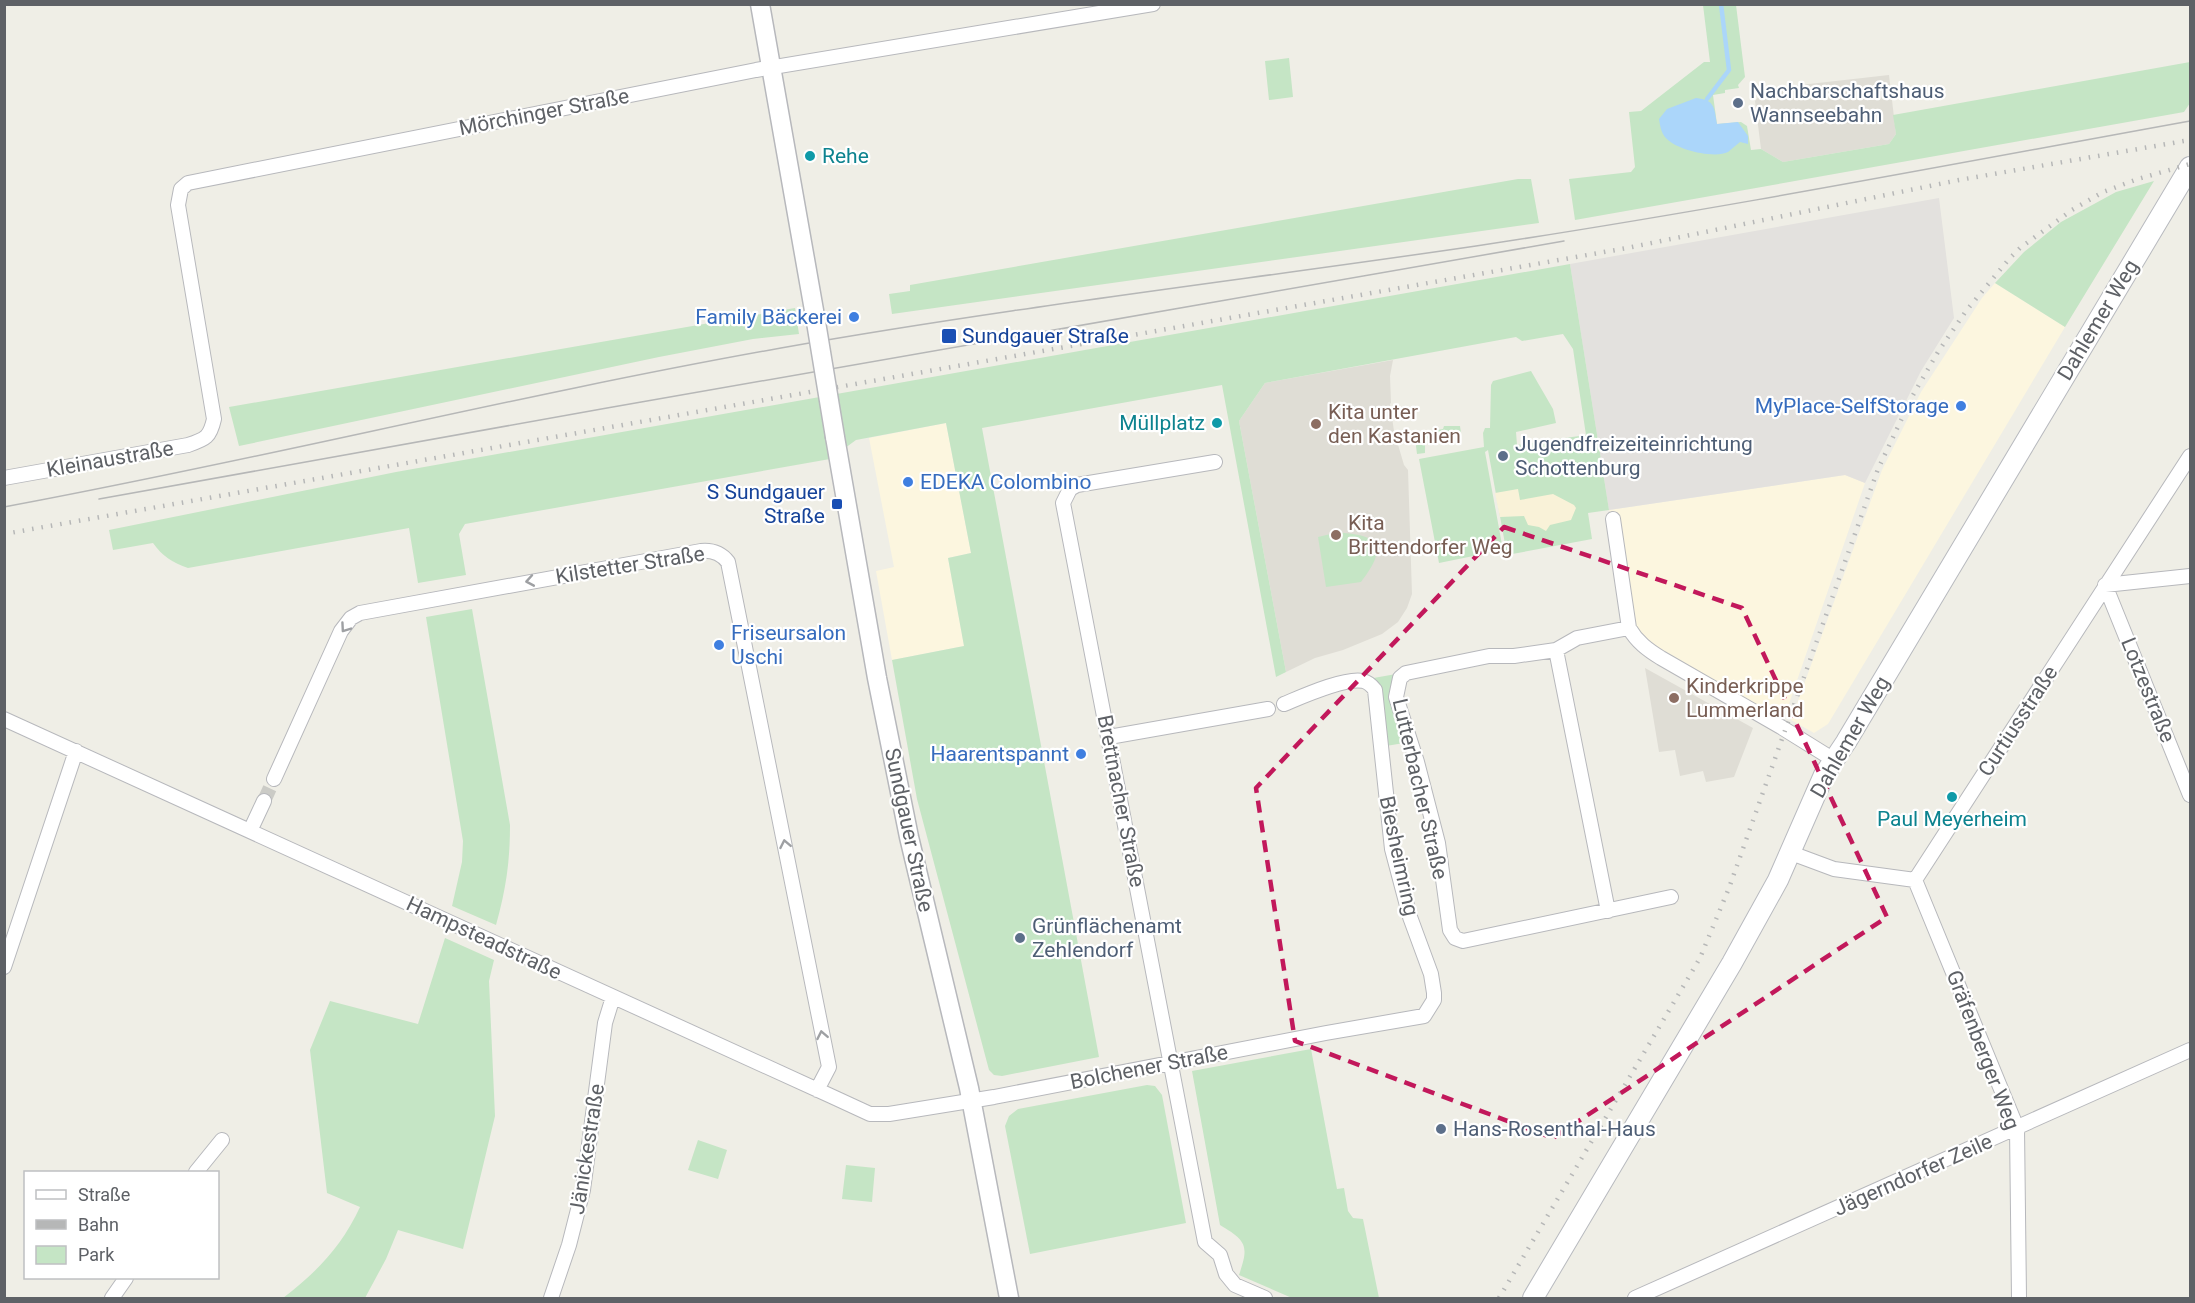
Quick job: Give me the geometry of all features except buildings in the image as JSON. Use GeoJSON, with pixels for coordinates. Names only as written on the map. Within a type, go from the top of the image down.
{"type":"FeatureCollection","features":[{"type":"Feature","properties":{"kind":"main road","name":"Dahlemer Weg"},"geometry":{"type":"LineString","coordinates":[[1533,1299],[1732,963],[1791,853],[1816,790],[2186,175]]}},
{"type":"Feature","properties":{"kind":"street","name":"Sundgauer Straße"},"geometry":{"type":"LineString","coordinates":[[760,4],[877,678],[909,837],[957,1030],[1009,1299]]}},
{"type":"Feature","properties":{"kind":"street","name":"Mörchinger Straße"},"geometry":{"type":"LineString","coordinates":[[211,431],[214,419],[178,206],[178,198],[184,186],[210,178],[771,67],[1153,4]]}},
{"type":"Feature","properties":{"kind":"street","name":"Kleinaustraße"},"geometry":{"type":"LineString","coordinates":[[4,478],[188,445],[203,440],[211,431]]}},
{"type":"Feature","properties":{"kind":"street","name":"Curtiusstraße"},"geometry":{"type":"LineString","coordinates":[[1915,880],[2190,456]]}},
{"type":"Feature","properties":{"kind":"street","name":"Brettnacher Straße"},"geometry":{"type":"LineString","coordinates":[[1215,462],[1077,485],[1070,489],[1063,503],[1205,1242],[1220,1255],[1226,1274],[1235,1285],[1265,1299]]}},
{"type":"Feature","properties":{"kind":"street"},"geometry":{"type":"LineString","coordinates":[[1613,519],[1629,628],[1644,647],[1834,760]]}},
{"type":"Feature","properties":{"kind":"street","name":"Kilstetter Straße"},"geometry":{"type":"LineString","coordinates":[[274,779],[341,631],[351,618],[360,613],[700,550],[709,550],[723,556],[729,562],[829,1067],[817,1090]]}},
{"type":"Feature","properties":{"kind":"street"},"geometry":{"type":"LineString","coordinates":[[2105,585],[2190,576]]}},
{"type":"Feature","properties":{"kind":"street","name":"Lotzestraße"},"geometry":{"type":"LineString","coordinates":[[2105,585],[2190,795]]}},
{"type":"Feature","properties":{"kind":"street","name":"Lutterbacher Straße"},"geometry":{"type":"LineString","coordinates":[[1629,628],[1577,638],[1557,650],[1514,656],[1489,656],[1406,673],[1400,678],[1396,697],[1417,762],[1438,843],[1450,930],[1455,938],[1463,941],[1671,897]]}},
{"type":"Feature","properties":{"kind":"street"},"geometry":{"type":"LineString","coordinates":[[1557,650],[1608,910]]}},
{"type":"Feature","properties":{"kind":"street","name":"Biesheimring"},"geometry":{"type":"LineString","coordinates":[[1284,704],[1321,688],[1357,681],[1370,684],[1375,690],[1392,849],[1421,953],[1431,974],[1434,993],[1434,1000],[1424,1016],[1326,1032]]}},
{"type":"Feature","properties":{"kind":"street"},"geometry":{"type":"LineString","coordinates":[[1109,737],[1268,709]]}},
{"type":"Feature","properties":{"kind":"street","name":"Hampsteadstraße"},"geometry":{"type":"LineString","coordinates":[[4,719],[870,1114],[889,1114],[972,1101]]}},
{"type":"Feature","properties":{"kind":"street"},"geometry":{"type":"LineString","coordinates":[[4,967],[76,751]]}},
{"type":"Feature","properties":{"kind":"street"},"geometry":{"type":"LineString","coordinates":[[250,831],[264,801]]}},
{"type":"Feature","properties":{"kind":"street"},"geometry":{"type":"LineString","coordinates":[[1791,853],[1834,869],[1915,880]]}},
{"type":"Feature","properties":{"kind":"street","name":"Gräfenberger Weg"},"geometry":{"type":"LineString","coordinates":[[1915,880],[2017,1128],[2019,1299]]}},
{"type":"Feature","properties":{"kind":"street","name":"Jänickestraße"},"geometry":{"type":"LineString","coordinates":[[551,1299],[569,1245],[583,1190],[605,1023],[613,997]]}},
{"type":"Feature","properties":{"kind":"street","name":"Bolchener Straße"},"geometry":{"type":"LineString","coordinates":[[972,1101],[1326,1032]]}},
{"type":"Feature","properties":{"kind":"street","name":"Jägerndorfer Zeile"},"geometry":{"type":"LineString","coordinates":[[1635,1299],[2190,1050]]}},
{"type":"Feature","properties":{"kind":"street"},"geometry":{"type":"LineString","coordinates":[[198,1171],[222,1140]]}},
{"type":"Feature","properties":{"kind":"street"},"geometry":{"type":"LineString","coordinates":[[112,1299],[125,1279]]}},
{"type":"Feature","properties":{"kind":"highlighted area"},"geometry":{"type":"Polygon","coordinates":[[[1504,527],[1742,608],[1887,917],[1553,1138],[1295,1041],[1256,788],[1504,527]]]}},
{"type":"Feature","properties":{"kind":"shaded area"},"geometry":{"type":"Polygon","coordinates":[[[1889,75],[1896,134],[1889,144],[1783,162],[1761,149],[1755,101],[1765,89],[1889,75]]]}},
{"type":"Feature","properties":{"kind":"shaded area"},"geometry":{"type":"Polygon","coordinates":[[[1939,198],[1954,318],[1921,371],[1865,483],[1845,475],[1609,510],[1570,264],[1939,198]]]}},
{"type":"Feature","properties":{"kind":"shaded area"},"geometry":{"type":"Polygon","coordinates":[[[1995,283],[2065,327],[1828,724],[1814,733],[1791,720],[1882,470],[1921,392],[1982,298],[1995,283]]]}},
{"type":"Feature","properties":{"kind":"shaded area","name":"Kita Brittendorfer Weg"},"geometry":{"type":"Polygon","coordinates":[[[1393,360],[1390,376],[1390,404],[1394,431],[1404,465],[1408,470],[1412,594],[1398,622],[1382,634],[1343,650],[1315,658],[1286,672],[1239,421],[1265,383],[1393,360]]]}},
{"type":"Feature","properties":{"kind":"shaded area"},"geometry":{"type":"Polygon","coordinates":[[[946,423],[971,553],[948,558],[964,646],[892,660],[876,571],[894,567],[869,438],[946,423]]]}},
{"type":"Feature","properties":{"kind":"shaded area"},"geometry":{"type":"Polygon","coordinates":[[[1845,475],[1865,483],[1781,727],[1634,636],[1613,519],[1609,510],[1845,475]]]}},
{"type":"Feature","properties":{"kind":"shaded area","name":"Kinderkrippe Lummerland"},"geometry":{"type":"Polygon","coordinates":[[[1645,668],[1753,728],[1734,777],[1706,782],[1703,771],[1680,776],[1675,750],[1659,752],[1645,668]]]}},
{"type":"Feature","properties":{"kind":"green space"},"geometry":{"type":"Polygon","coordinates":[[[1703,5],[1736,5],[1745,77],[1738,85],[1739,88],[1713,95],[1717,124],[1741,122],[1747,126],[1751,150],[1761,149],[1783,162],[1889,144],[1896,134],[1893,115],[2190,62],[2190,103],[2184,112],[1575,220],[1569,179],[1631,172],[1635,167],[1629,112],[1641,111],[1704,62],[1710,62],[1703,5]]]}},
{"type":"Feature","properties":{"kind":"green space"},"geometry":{"type":"Polygon","coordinates":[[[1289,58],[1293,97],[1269,100],[1265,61],[1289,58]]]}},
{"type":"Feature","properties":{"kind":"green space"},"geometry":{"type":"Polygon","coordinates":[[[1518,179],[1531,179],[1539,223],[892,314],[889,294],[910,291],[910,285],[1518,179]]]}},
{"type":"Feature","properties":{"kind":"green space"},"geometry":{"type":"Polygon","coordinates":[[[2154,181],[2065,327],[1995,283],[2024,252],[2061,222],[2116,192],[2154,181]]]}},
{"type":"Feature","properties":{"kind":"green space"},"geometry":{"type":"Polygon","coordinates":[[[1570,264],[1609,510],[1588,513],[1592,539],[1507,555],[1488,450],[1485,452],[1503,550],[1439,563],[1419,459],[1484,447],[1483,433],[1485,428],[1490,428],[1493,381],[1531,371],[1553,409],[1556,423],[1516,432],[1517,445],[1586,435],[1573,349],[1563,334],[1522,341],[1516,337],[1265,383],[1239,421],[1286,672],[1276,677],[1222,385],[982,428],[1099,1057],[1002,1076],[994,1075],[989,1070],[917,799],[892,660],[964,646],[948,558],[971,553],[946,423],[856,440],[830,459],[465,524],[459,534],[466,575],[418,583],[409,528],[188,568],[168,558],[153,543],[113,550],[109,530],[396,472],[1570,264]]]}},
{"type":"Feature","properties":{"kind":"green space"},"geometry":{"type":"Polygon","coordinates":[[[795,308],[799,334],[753,339],[659,357],[239,446],[229,407],[795,308]]]}},
{"type":"Feature","properties":{"kind":"green space"},"geometry":{"type":"Polygon","coordinates":[[[1444,426],[1460,426],[1461,433],[1425,439],[1425,453],[1417,454],[1416,446],[1421,433],[1443,429],[1444,426]]]}},
{"type":"Feature","properties":{"kind":"green space"},"geometry":{"type":"Polygon","coordinates":[[[1339,532],[1368,538],[1375,544],[1376,555],[1361,582],[1326,587],[1318,537],[1339,532]]]}},
{"type":"Feature","properties":{"kind":"green space"},"geometry":{"type":"Polygon","coordinates":[[[472,609],[510,825],[507,875],[496,925],[452,906],[462,862],[463,841],[426,617],[472,609]]]}},
{"type":"Feature","properties":{"kind":"green space"},"geometry":{"type":"Polygon","coordinates":[[[1396,674],[1392,700],[1404,743],[1386,746],[1385,720],[1379,690],[1368,679],[1396,674]]]}},
{"type":"Feature","properties":{"kind":"green space"},"geometry":{"type":"Polygon","coordinates":[[[445,938],[494,960],[489,981],[495,1116],[463,1249],[398,1230],[386,1259],[365,1298],[283,1298],[327,1258],[345,1234],[360,1207],[327,1193],[310,1050],[330,1001],[418,1024],[445,938]]]}},
{"type":"Feature","properties":{"kind":"green space"},"geometry":{"type":"Polygon","coordinates":[[[1311,1049],[1337,1189],[1344,1188],[1348,1211],[1353,1218],[1363,1219],[1379,1298],[1292,1298],[1239,1275],[1245,1251],[1243,1245],[1236,1235],[1220,1225],[1192,1071],[1311,1049]]]}},
{"type":"Feature","properties":{"kind":"green space"},"geometry":{"type":"Polygon","coordinates":[[[1147,1085],[1155,1086],[1162,1095],[1186,1223],[1030,1254],[1005,1126],[1009,1116],[1018,1109],[1147,1085]]]}},
{"type":"Feature","properties":{"kind":"green space"},"geometry":{"type":"Polygon","coordinates":[[[698,1140],[727,1150],[718,1179],[688,1170],[698,1140]]]}},
{"type":"Feature","properties":{"kind":"green space"},"geometry":{"type":"Polygon","coordinates":[[[846,1165],[875,1168],[872,1202],[842,1199],[846,1165]]]}},
{"type":"Feature","properties":{"kind":"sand"},"geometry":{"type":"Polygon","coordinates":[[[1518,489],[1520,500],[1553,494],[1574,505],[1576,508],[1571,520],[1550,525],[1546,531],[1528,525],[1524,516],[1500,517],[1495,493],[1518,489]]]}},
{"type":"Feature","properties":{"kind":"water"},"geometry":{"type":"Polygon","coordinates":[[[1696,98],[1712,105],[1717,124],[1738,122],[1748,136],[1748,144],[1740,142],[1722,154],[1705,154],[1670,142],[1663,133],[1659,119],[1667,109],[1696,98]]]}},
{"type":"Feature","properties":{"kind":"waterway"},"geometry":{"type":"LineString","coordinates":[[1707,99],[1729,70],[1721,4]]}},
{"type":"Feature","properties":{"kind":"tunnel"},"geometry":{"type":"LineString","coordinates":[[264,801],[274,779]]}},
{"type":"Feature","properties":{"kind":"tram line"},"geometry":{"type":"LineString","coordinates":[[4,507],[586,386],[781,348],[1041,307],[1566,232],[2190,121]]}},
{"type":"Feature","properties":{"kind":"tram line"},"geometry":{"type":"LineString","coordinates":[[99,499],[1564,241]]}},
{"type":"Feature","properties":{"kind":"railway"},"geometry":{"type":"LineString","coordinates":[[4,534],[1627,248],[1959,180],[2190,140]]}},
{"type":"Feature","properties":{"kind":"railway"},"geometry":{"type":"LineString","coordinates":[[1499,1298],[1700,958],[1729,888],[1878,469],[1913,395],[1938,352],[1966,311],[2020,248],[2072,210],[2103,192],[2190,164]]}},
{"type":"Feature","properties":{"kind":"place","name":"Nachbarschaftshaus Wannseebahn"},"geometry":{"type":"Point","coordinates":[1738,103]}},
{"type":"Feature","properties":{"kind":"place","name":"Rehe"},"geometry":{"type":"Point","coordinates":[810,156]}},
{"type":"Feature","properties":{"kind":"place","name":"Family Bäckerei"},"geometry":{"type":"Point","coordinates":[854,317]}},
{"type":"Feature","properties":{"kind":"place","name":"Sundgauer Straße"},"geometry":{"type":"Point","coordinates":[949,336]}},
{"type":"Feature","properties":{"kind":"place","name":"MyPlace-SelfStorage"},"geometry":{"type":"Point","coordinates":[1961,406]}},
{"type":"Feature","properties":{"kind":"place","name":"Müllplatz"},"geometry":{"type":"Point","coordinates":[1217,423]}},
{"type":"Feature","properties":{"kind":"place","name":"Kita unter den Kastanien"},"geometry":{"type":"Point","coordinates":[1316,424]}},
{"type":"Feature","properties":{"kind":"place","name":"Jugendfreizeiteinrichtung Schottenburg"},"geometry":{"type":"Point","coordinates":[1503,456]}},
{"type":"Feature","properties":{"kind":"place","name":"EDEKA Colombino"},"geometry":{"type":"Point","coordinates":[908,482]}},
{"type":"Feature","properties":{"kind":"place","name":"S Sundgauer Straße"},"geometry":{"type":"Point","coordinates":[837,504]}},
{"type":"Feature","properties":{"kind":"place","name":"Kita Brittendorfer Weg"},"geometry":{"type":"Point","coordinates":[1336,535]}},
{"type":"Feature","properties":{"kind":"place","name":"Friseursalon Uschi"},"geometry":{"type":"Point","coordinates":[719,645]}},
{"type":"Feature","properties":{"kind":"place","name":"Kinderkrippe Lummerland"},"geometry":{"type":"Point","coordinates":[1674,698]}},
{"type":"Feature","properties":{"kind":"place","name":"Haarentspannt"},"geometry":{"type":"Point","coordinates":[1081,754]}},
{"type":"Feature","properties":{"kind":"place","name":"Paul Meyerheim"},"geometry":{"type":"Point","coordinates":[1952,797]}},
{"type":"Feature","properties":{"kind":"place","name":"Grünflächenamt Zehlendorf"},"geometry":{"type":"Point","coordinates":[1020,938]}},
{"type":"Feature","properties":{"kind":"place","name":"Hans-Rosenthal-Haus"},"geometry":{"type":"Point","coordinates":[1441,1129]}}]}
